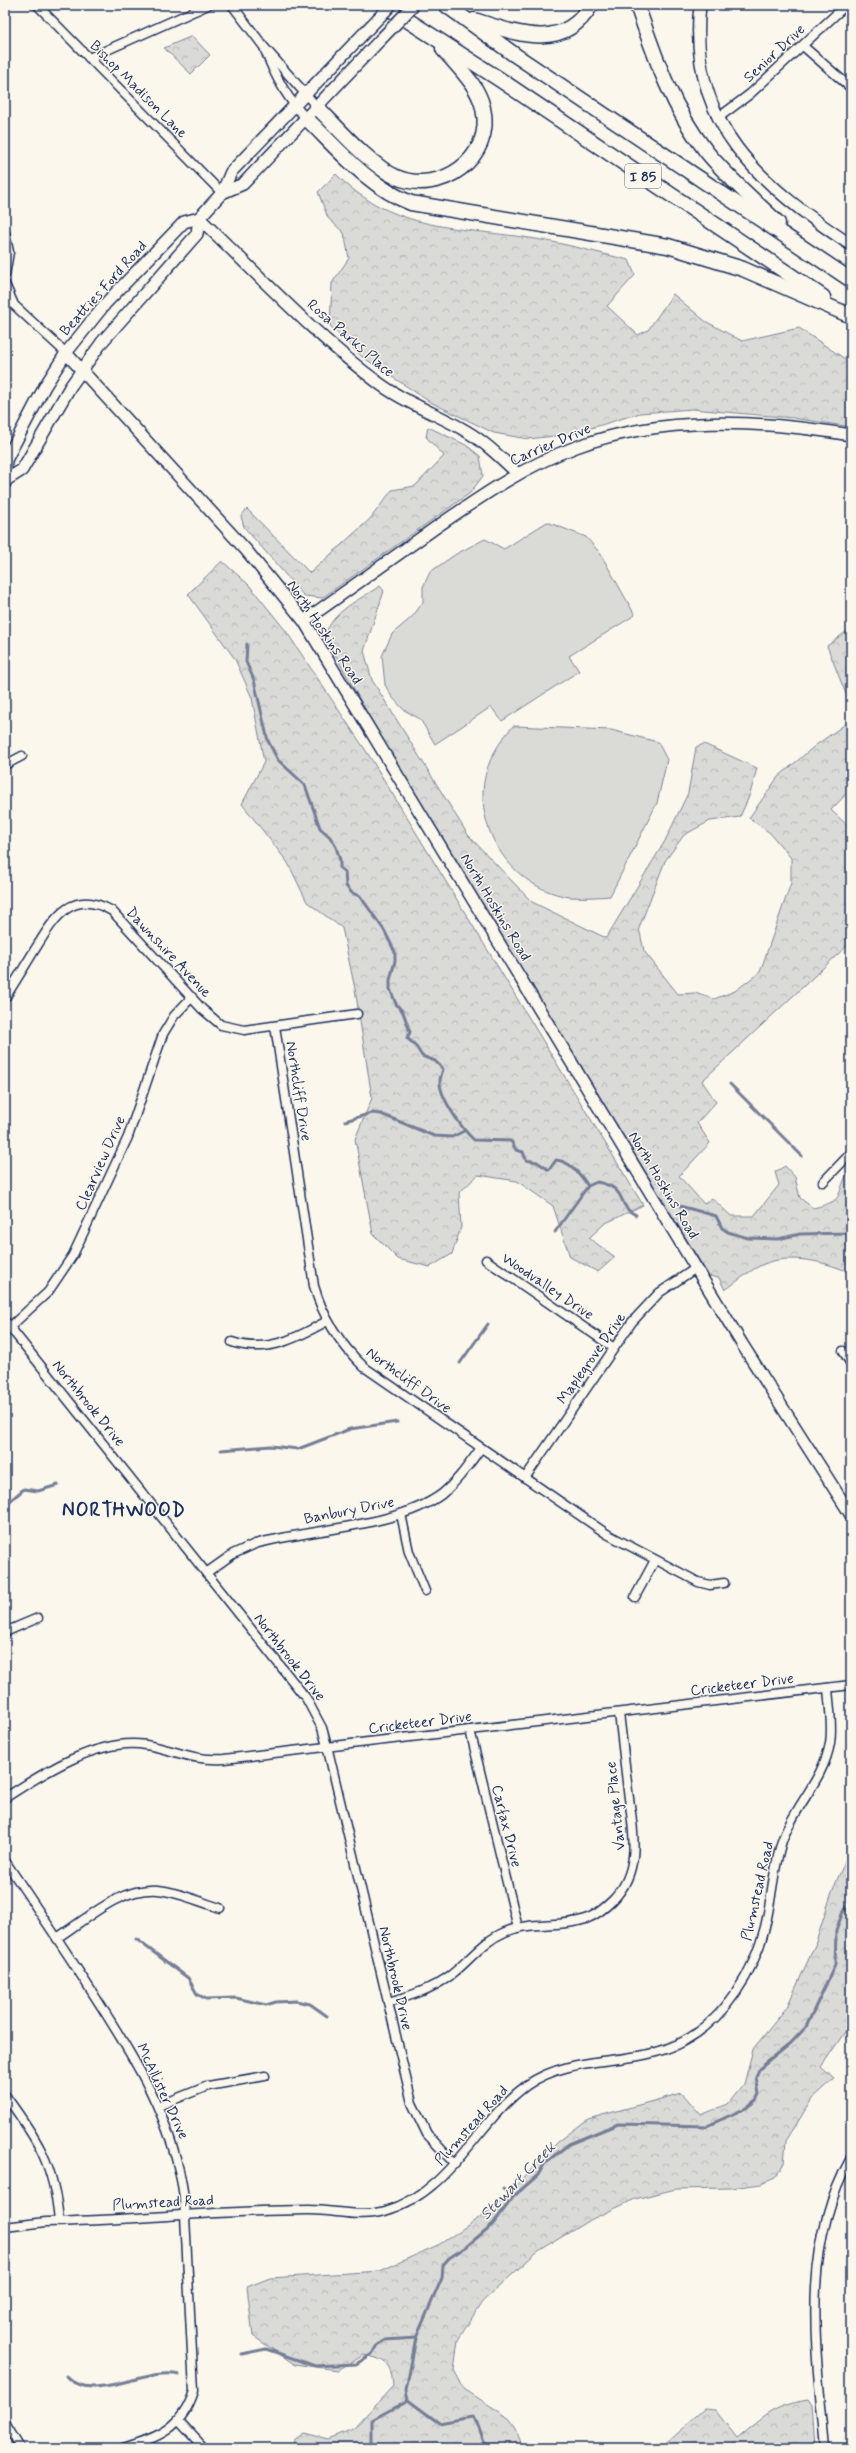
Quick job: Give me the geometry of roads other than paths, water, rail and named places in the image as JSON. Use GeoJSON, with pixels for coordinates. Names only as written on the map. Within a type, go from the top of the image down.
{"type":"FeatureCollection","features":[{"type":"Feature","properties":{"kind":"highway","name":"I 85"},"geometry":{"type":"LineString","coordinates":[[384,5],[433,38],[499,79],[851,316]]}},
{"type":"Feature","properties":{"kind":"highway","name":"I 85"},"geometry":{"type":"LineString","coordinates":[[446,5],[522,59],[851,280]]}},
{"type":"Feature","properties":{"kind":"highway"},"geometry":{"type":"LineString","coordinates":[[462,16],[520,34],[543,36],[558,33],[572,27],[583,17],[591,5]]}},
{"type":"Feature","properties":{"kind":"highway"},"geometry":{"type":"LineString","coordinates":[[637,5],[664,80],[679,111],[697,139],[730,177],[805,250]]}},
{"type":"Feature","properties":{"kind":"highway"},"geometry":{"type":"LineString","coordinates":[[317,107],[390,174],[406,180],[423,182],[439,179],[454,173],[469,162],[478,149],[484,134],[485,117],[481,100],[474,86],[433,38]]}},
{"type":"Feature","properties":{"kind":"highway"},"geometry":{"type":"LineString","coordinates":[[306,118],[374,182],[392,194],[411,202],[668,246],[737,267],[851,316]]}},
{"type":"Feature","properties":{"kind":"street","name":"Bishop Madison Lane"},"geometry":{"type":"LineString","coordinates":[[37,5],[222,193]]}},
{"type":"Feature","properties":{"kind":"street"},"geometry":{"type":"LineString","coordinates":[[89,58],[208,5]]}},
{"type":"Feature","properties":{"kind":"street"},"geometry":{"type":"LineString","coordinates":[[232,5],[264,47],[277,59],[317,107]]}},
{"type":"Feature","properties":{"kind":"street","name":"Beatties Ford Road"},"geometry":{"type":"LineString","coordinates":[[6,480],[6,460],[45,386],[66,353],[98,312],[184,222],[199,218],[222,193],[231,172],[391,5]]}},
{"type":"Feature","properties":{"kind":"street","name":"Beatties Ford Road"},"geometry":{"type":"LineString","coordinates":[[222,193],[243,184],[414,5]]}},
{"type":"Feature","properties":{"kind":"street"},"geometry":{"type":"LineString","coordinates":[[700,5],[698,28],[701,61],[707,90],[718,118],[736,148],[758,173],[798,207],[851,245]]}},
{"type":"Feature","properties":{"kind":"street","name":"Senior Drive"},"geometry":{"type":"LineString","coordinates":[[718,118],[741,102],[846,5]]}},
{"type":"Feature","properties":{"kind":"street"},"geometry":{"type":"LineString","coordinates":[[803,46],[851,88]]}},
{"type":"Feature","properties":{"kind":"street"},"geometry":{"type":"LineString","coordinates":[[264,47],[270,64],[294,106],[306,118]]}},
{"type":"Feature","properties":{"kind":"street","name":"Beatties Ford Road"},"geometry":{"type":"LineString","coordinates":[[6,480],[22,470],[81,371],[111,331],[197,234],[199,218]]}},
{"type":"Feature","properties":{"kind":"street","name":"Rosa Parks Place"},"geometry":{"type":"LineString","coordinates":[[199,218],[332,344],[368,375],[407,401],[466,431],[518,473]]}},
{"type":"Feature","properties":{"kind":"street"},"geometry":{"type":"LineString","coordinates":[[5,233],[7,246],[5,275]]}},
{"type":"Feature","properties":{"kind":"street"},"geometry":{"type":"LineString","coordinates":[[5,284],[14,305],[66,353]]}},
{"type":"Feature","properties":{"kind":"street","name":"North Hoskins Road"},"geometry":{"type":"LineString","coordinates":[[66,353],[246,550],[304,621],[696,1268],[851,1515]]}},
{"type":"Feature","properties":{"kind":"street","name":"Carrier Drive"},"geometry":{"type":"LineString","coordinates":[[304,621],[471,503],[518,473],[576,447],[615,435],[656,427],[738,424],[807,429],[851,435]]}},
{"type":"Feature","properties":{"kind":"street"},"geometry":{"type":"LineString","coordinates":[[5,765],[22,756]]}},
{"type":"Feature","properties":{"kind":"street","name":"Dawnshire Avenue"},"geometry":{"type":"LineString","coordinates":[[5,998],[53,920],[69,907],[86,903],[100,905],[112,911],[211,1018],[232,1029],[244,1030],[357,1014]]}},
{"type":"Feature","properties":{"kind":"street","name":"Clearview Drive"},"geometry":{"type":"LineString","coordinates":[[7,1324],[48,1292],[73,1255],[128,1137],[163,1034],[174,1016],[192,997]]}},
{"type":"Feature","properties":{"kind":"street","name":"Northcliff Drive"},"geometry":{"type":"LineString","coordinates":[[275,1026],[314,1286],[327,1321],[351,1355],[364,1367],[607,1534],[698,1582],[710,1585],[724,1583]]}},
{"type":"Feature","properties":{"kind":"street"},"geometry":{"type":"LineString","coordinates":[[823,1182],[851,1153]]}},
{"type":"Feature","properties":{"kind":"street","name":"Woodvalley Drive"},"geometry":{"type":"LineString","coordinates":[[486,1260],[614,1348]]}},
{"type":"Feature","properties":{"kind":"street","name":"Maplegrove Drive"},"geometry":{"type":"LineString","coordinates":[[525,1478],[614,1348],[646,1306],[665,1289],[696,1268]]}},
{"type":"Feature","properties":{"kind":"street"},"geometry":{"type":"LineString","coordinates":[[232,1342],[253,1348],[264,1347],[289,1340],[327,1321]]}},
{"type":"Feature","properties":{"kind":"street","name":"Northbrook Drive"},"geometry":{"type":"LineString","coordinates":[[7,1324],[306,1698],[320,1723],[327,1746],[412,2103],[427,2134],[455,2164]]}},
{"type":"Feature","properties":{"kind":"street"},"geometry":{"type":"LineString","coordinates":[[843,1351],[851,1364]]}},
{"type":"Feature","properties":{"kind":"street","name":"Banbury Drive"},"geometry":{"type":"LineString","coordinates":[[206,1573],[232,1554],[254,1544],[401,1514],[425,1505],[448,1489],[481,1448]]}},
{"type":"Feature","properties":{"kind":"street"},"geometry":{"type":"LineString","coordinates":[[401,1514],[409,1552],[425,1591]]}},
{"type":"Feature","properties":{"kind":"street"},"geometry":{"type":"LineString","coordinates":[[635,1597],[654,1560]]}},
{"type":"Feature","properties":{"kind":"street"},"geometry":{"type":"LineString","coordinates":[[5,1632],[38,1618]]}},
{"type":"Feature","properties":{"kind":"street","name":"Cricketeer Drive"},"geometry":{"type":"LineString","coordinates":[[5,1798],[56,1767],[119,1745],[144,1745],[192,1759],[207,1760],[851,1685]]}},
{"type":"Feature","properties":{"kind":"street","name":"Plumstead Road"},"geometry":{"type":"LineString","coordinates":[[5,2227],[59,2221],[310,2210],[350,2215],[372,2214],[400,2206],[422,2194],[443,2177],[506,2103],[539,2078],[564,2067],[645,2055],[667,2049],[701,2030],[726,2006],[749,1970],[762,1937],[775,1866],[785,1833],[827,1755],[831,1736],[828,1688]]}},
{"type":"Feature","properties":{"kind":"street","name":"Vantage Place"},"geometry":{"type":"LineString","coordinates":[[388,2002],[410,1997],[436,1985],[454,1972],[485,1944],[506,1932],[518,1928],[570,1923],[586,1918],[607,1906],[625,1885],[630,1873],[635,1846],[619,1713]]}},
{"type":"Feature","properties":{"kind":"street","name":"Carfax Drive"},"geometry":{"type":"LineString","coordinates":[[470,1730],[518,1928]]}},
{"type":"Feature","properties":{"kind":"street","name":"McAllister Drive"},"geometry":{"type":"LineString","coordinates":[[5,1861],[132,2054],[158,2106],[175,2146],[180,2170],[185,2215],[195,2378],[191,2401],[179,2421],[163,2433],[124,2448]]}},
{"type":"Feature","properties":{"kind":"street"},"geometry":{"type":"LineString","coordinates":[[57,1938],[122,1896],[139,1890],[159,1890],[174,1893],[220,1908]]}},
{"type":"Feature","properties":{"kind":"street"},"geometry":{"type":"LineString","coordinates":[[158,2106],[208,2086],[265,2076]]}},
{"type":"Feature","properties":{"kind":"street"},"geometry":{"type":"LineString","coordinates":[[5,2095],[41,2148],[56,2194],[59,2221]]}},
{"type":"Feature","properties":{"kind":"street"},"geometry":{"type":"LineString","coordinates":[[825,2448],[815,2310],[816,2269],[820,2243],[830,2206],[851,2158]]}},
{"type":"Feature","properties":{"kind":"street"},"geometry":{"type":"LineString","coordinates":[[179,2421],[204,2448]]}},
{"type":"Feature","properties":{"kind":"street"},"geometry":{"type":"LineString","coordinates":[[5,2423],[20,2448]]}},
{"type":"Feature","properties":{"kind":"waterway"},"geometry":{"type":"LineString","coordinates":[[247,644],[246,662],[254,680],[268,741],[278,760],[305,785],[320,828],[330,837],[336,847],[340,860],[340,868],[345,872],[346,886],[352,893],[360,896],[384,930],[395,952],[395,961],[390,980],[390,989],[396,1004],[403,1012],[410,1032],[407,1038],[415,1045],[422,1056],[435,1061],[443,1069],[440,1080],[441,1088],[443,1096],[452,1113],[474,1140],[511,1141],[516,1150],[523,1152],[526,1160],[537,1162],[549,1170],[556,1160],[566,1163],[575,1169],[588,1186]]}},
{"type":"Feature","properties":{"kind":"waterway"},"geometry":{"type":"LineString","coordinates":[[730,1084],[802,1156]]}},
{"type":"Feature","properties":{"kind":"waterway"},"geometry":{"type":"LineString","coordinates":[[345,1121],[372,1113],[381,1114],[434,1136],[452,1137],[464,1131]]}},
{"type":"Feature","properties":{"kind":"waterway"},"geometry":{"type":"LineString","coordinates":[[555,1232],[588,1186],[597,1182],[614,1188],[626,1207],[636,1215]]}},
{"type":"Feature","properties":{"kind":"waterway"},"geometry":{"type":"LineString","coordinates":[[680,1206],[716,1216],[722,1228],[728,1232],[748,1238],[778,1239],[800,1234],[851,1233]]}},
{"type":"Feature","properties":{"kind":"waterway"},"geometry":{"type":"LineString","coordinates":[[460,1363],[488,1324]]}},
{"type":"Feature","properties":{"kind":"waterway"},"geometry":{"type":"LineString","coordinates":[[221,1450],[271,1446],[298,1449],[350,1429],[397,1422]]}},
{"type":"Feature","properties":{"kind":"waterway"},"geometry":{"type":"LineString","coordinates":[[5,1511],[11,1500],[24,1489],[38,1491],[58,1485]]}},
{"type":"Feature","properties":{"kind":"waterway","name":"Stewart Creek"},"geometry":{"type":"LineString","coordinates":[[408,2400],[406,2391],[416,2338],[442,2278],[443,2265],[449,2258],[466,2247],[493,2224],[514,2196],[538,2175],[545,2163],[569,2144],[618,2124],[707,2126],[746,2108],[756,2100],[759,2094],[756,2077],[759,2069],[791,2043],[806,2027],[835,1965],[836,1931],[842,1914],[851,1901]]}},
{"type":"Feature","properties":{"kind":"waterway"},"geometry":{"type":"LineString","coordinates":[[136,1939],[188,1978],[197,1994],[206,1999],[236,1998],[266,2005],[276,2002],[296,2001],[310,2004],[327,2016]]}},
{"type":"Feature","properties":{"kind":"waterway"},"geometry":{"type":"LineString","coordinates":[[503,2189],[514,2196]]}},
{"type":"Feature","properties":{"kind":"waterway"},"geometry":{"type":"LineString","coordinates":[[242,2354],[266,2349],[315,2366],[356,2364],[372,2354],[377,2345],[385,2340],[416,2338]]}},
{"type":"Feature","properties":{"kind":"waterway"},"geometry":{"type":"LineString","coordinates":[[66,2376],[77,2384],[90,2387],[121,2383],[152,2375],[179,2375]]}},
{"type":"Feature","properties":{"kind":"waterway"},"geometry":{"type":"LineString","coordinates":[[408,2400],[439,2423],[472,2417],[477,2423],[486,2448]]}},
{"type":"Feature","properties":{"kind":"waterway","name":"Stewart Creek"},"geometry":{"type":"LineString","coordinates":[[372,2448],[372,2420],[408,2400]]}},
{"type":"Feature","properties":{"kind":"district","name":"NORTHWOOD"},"geometry":{"type":"Point","coordinates":[124,1509]}}]}
